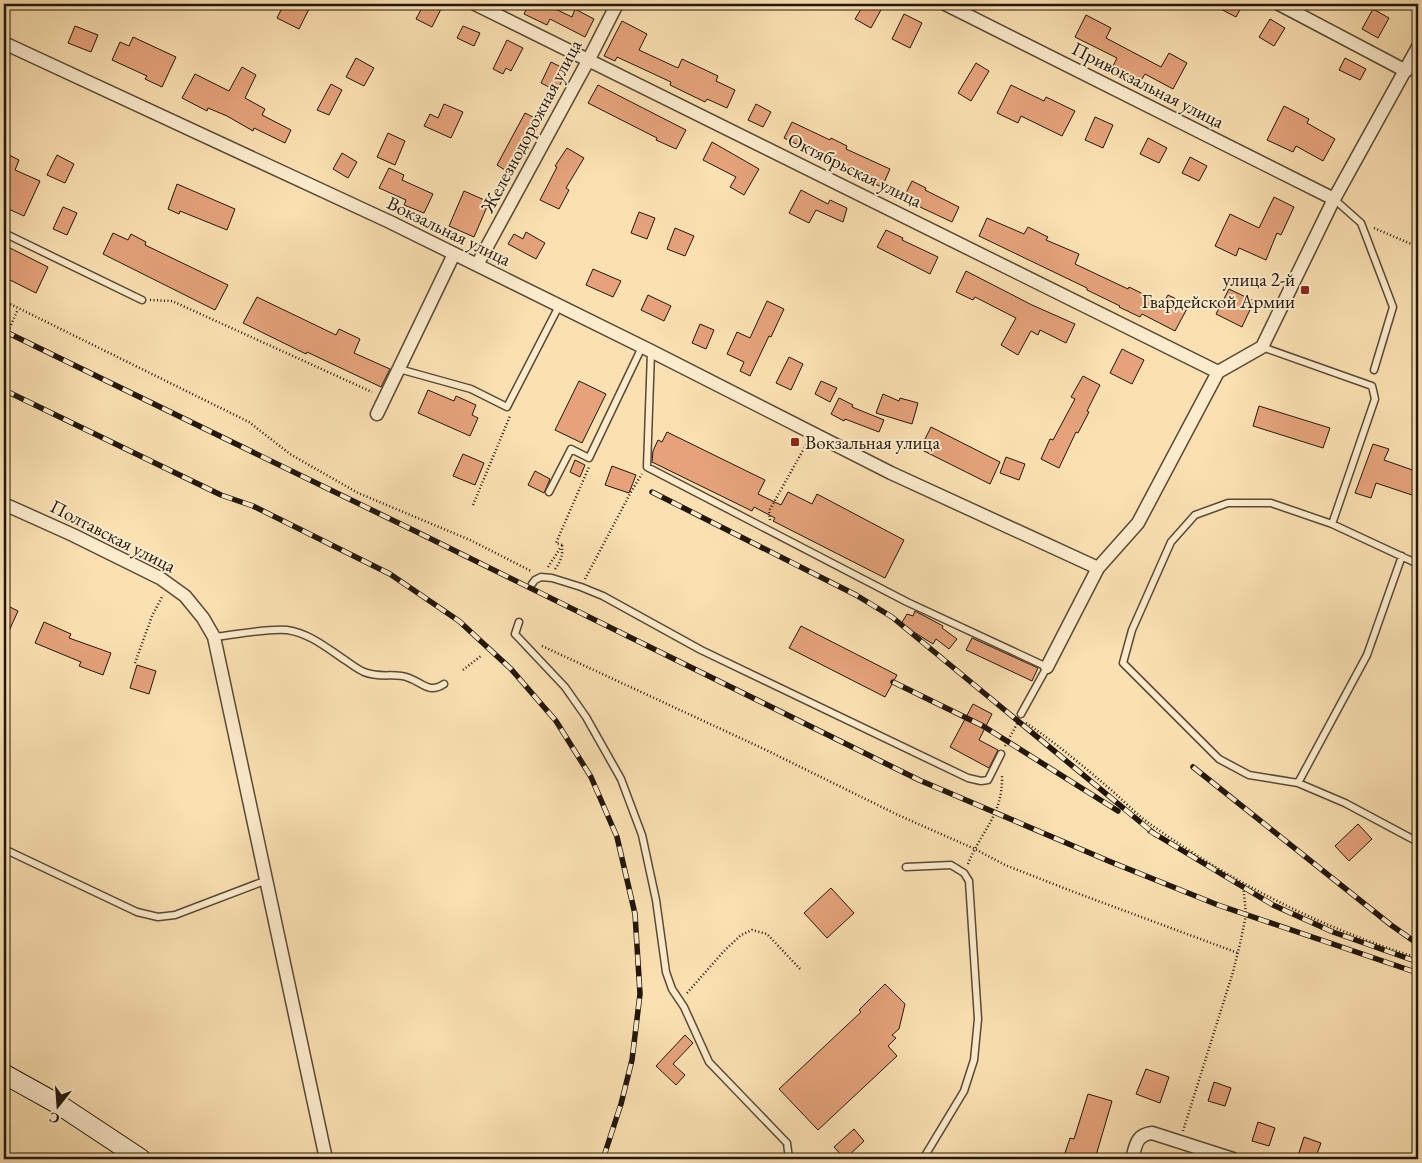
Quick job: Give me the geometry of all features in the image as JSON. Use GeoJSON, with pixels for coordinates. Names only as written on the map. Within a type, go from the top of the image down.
{"type":"FeatureCollection","features":[{"type":"Feature","properties":{"kind":"main road"},"geometry":{"type":"LineString","coordinates":[[4,1074],[58,1104],[141,1159]]}},
{"type":"Feature","properties":{"kind":"street","name":"Октябрьская улица"},"geometry":{"type":"LineString","coordinates":[[475,4],[1218,372]]}},
{"type":"Feature","properties":{"kind":"street","name":"Железнодорожная улица"},"geometry":{"type":"LineString","coordinates":[[477,265],[617,4]]}},
{"type":"Feature","properties":{"kind":"street","name":"Привокзальная улица"},"geometry":{"type":"LineString","coordinates":[[944,4],[1334,199]]}},
{"type":"Feature","properties":{"kind":"street"},"geometry":{"type":"LineString","coordinates":[[1279,4],[1406,71]]}},
{"type":"Feature","properties":{"kind":"street","name":"Вокзальная улица"},"geometry":{"type":"LineString","coordinates":[[4,43],[381,218],[647,349],[891,473],[1098,568]]}},
{"type":"Feature","properties":{"kind":"street"},"geometry":{"type":"LineString","coordinates":[[1048,667],[1098,568],[1138,523],[1218,372],[1262,347],[1334,199],[1418,48]]}},
{"type":"Feature","properties":{"kind":"street"},"geometry":{"type":"LineString","coordinates":[[377,414],[454,254]]}},
{"type":"Feature","properties":{"kind":"street","name":"Полтавская улица"},"geometry":{"type":"LineString","coordinates":[[4,504],[73,535],[160,578],[185,596],[203,618],[214,637],[326,1159]]}},
{"type":"Feature","properties":{"kind":"street"},"geometry":{"type":"LineString","coordinates":[[1132,1159],[1138,1140],[1144,1134],[1152,1132],[1233,1159]]}},
{"type":"Feature","properties":{"kind":"lane"},"geometry":{"type":"LineString","coordinates":[[1334,199],[1361,223],[1393,307],[1374,370]]}},
{"type":"Feature","properties":{"kind":"lane"},"geometry":{"type":"LineString","coordinates":[[4,233],[142,300]]}},
{"type":"Feature","properties":{"kind":"lane"},"geometry":{"type":"LineString","coordinates":[[399,369],[471,389],[507,407],[559,306]]}},
{"type":"Feature","properties":{"kind":"lane"},"geometry":{"type":"LineString","coordinates":[[1262,347],[1372,386],[1375,399],[1332,524]]}},
{"type":"Feature","properties":{"kind":"lane"},"geometry":{"type":"LineString","coordinates":[[549,492],[571,449],[589,458],[647,349]]}},
{"type":"Feature","properties":{"kind":"lane"},"geometry":{"type":"LineString","coordinates":[[647,349],[647,467],[907,602],[1048,667],[1021,714]]}},
{"type":"Feature","properties":{"kind":"lane"},"geometry":{"type":"LineString","coordinates":[[1418,564],[1332,524],[1271,503],[1228,503],[1195,515],[1171,542],[1132,630],[1123,663],[1219,759],[1249,775],[1298,783],[1346,803],[1418,842]]}},
{"type":"Feature","properties":{"kind":"lane"},"geometry":{"type":"LineString","coordinates":[[1298,783],[1367,655],[1402,556]]}},
{"type":"Feature","properties":{"kind":"lane"},"geometry":{"type":"LineString","coordinates":[[532,584],[541,577],[552,578],[581,587],[646,618],[702,650],[968,778],[981,781],[988,780],[1001,754]]}},
{"type":"Feature","properties":{"kind":"lane"},"geometry":{"type":"LineString","coordinates":[[519,622],[515,634],[565,687],[586,717],[621,779],[642,835],[656,900],[666,972],[672,989],[684,1007],[709,1062],[787,1143],[789,1159]]}},
{"type":"Feature","properties":{"kind":"lane"},"geometry":{"type":"LineString","coordinates":[[214,637],[286,630],[320,643],[361,671],[372,675],[383,677],[400,675],[432,688],[438,688],[444,684]]}},
{"type":"Feature","properties":{"kind":"lane"},"geometry":{"type":"LineString","coordinates":[[4,849],[137,912],[158,917],[175,914],[267,880]]}},
{"type":"Feature","properties":{"kind":"lane"},"geometry":{"type":"LineString","coordinates":[[906,866],[950,865],[964,873],[969,881],[978,1018],[974,1060],[964,1091],[923,1159]]}},
{"type":"Feature","properties":{"kind":"path"},"geometry":{"type":"LineString","coordinates":[[1361,223],[1418,247]]}},
{"type":"Feature","properties":{"kind":"path"},"geometry":{"type":"LineString","coordinates":[[142,300],[172,301],[385,398]]}},
{"type":"Feature","properties":{"kind":"path"},"geometry":{"type":"LineString","coordinates":[[4,302],[249,422],[290,454],[358,493],[479,544],[541,577],[551,573],[560,562],[563,553],[562,545]]}},
{"type":"Feature","properties":{"kind":"path"},"geometry":{"type":"LineString","coordinates":[[4,342],[18,309]]}},
{"type":"Feature","properties":{"kind":"path"},"geometry":{"type":"LineString","coordinates":[[473,505],[511,414],[507,407]]}},
{"type":"Feature","properties":{"kind":"path"},"geometry":{"type":"LineString","coordinates":[[772,533],[769,511],[812,433]]}},
{"type":"Feature","properties":{"kind":"path"},"geometry":{"type":"LineString","coordinates":[[562,545],[556,543],[590,465],[589,458]]}},
{"type":"Feature","properties":{"kind":"path"},"geometry":{"type":"LineString","coordinates":[[581,587],[632,490],[647,467]]}},
{"type":"Feature","properties":{"kind":"path"},"geometry":{"type":"LineString","coordinates":[[541,577],[562,545]]}},
{"type":"Feature","properties":{"kind":"path"},"geometry":{"type":"LineString","coordinates":[[135,663],[152,616],[168,584]]}},
{"type":"Feature","properties":{"kind":"path"},"geometry":{"type":"LineString","coordinates":[[542,646],[764,749],[1005,865],[1238,953]]}},
{"type":"Feature","properties":{"kind":"path"},"geometry":{"type":"LineString","coordinates":[[463,670],[482,655]]}},
{"type":"Feature","properties":{"kind":"path"},"geometry":{"type":"LineString","coordinates":[[964,873],[1000,801],[1002,787],[1001,754],[1021,714]]}},
{"type":"Feature","properties":{"kind":"path"},"geometry":{"type":"LineString","coordinates":[[1021,714],[1026,723],[1049,738],[1152,825],[1243,883],[1282,905],[1344,933],[1418,958]]}},
{"type":"Feature","properties":{"kind":"path"},"geometry":{"type":"LineString","coordinates":[[1180,1142],[1238,953],[1246,915],[1243,883]]}},
{"type":"Feature","properties":{"kind":"path"},"geometry":{"type":"LineString","coordinates":[[684,1007],[688,991],[724,950],[741,935],[752,930],[767,934],[801,970]]}},
{"type":"Feature","properties":{"kind":"building"},"geometry":{"type":"Polygon","coordinates":[[[284,4],[299,4],[309,9],[299,29],[277,18],[284,4]]]}},
{"type":"Feature","properties":{"kind":"building"},"geometry":{"type":"Polygon","coordinates":[[[424,4],[430,4],[441,9],[432,27],[416,19],[424,4]]]}},
{"type":"Feature","properties":{"kind":"building"},"geometry":{"type":"Polygon","coordinates":[[[529,4],[545,4],[572,17],[575,9],[594,19],[585,37],[550,19],[547,25],[524,14],[529,4]]]}},
{"type":"Feature","properties":{"kind":"building"},"geometry":{"type":"Polygon","coordinates":[[[864,4],[875,4],[882,8],[871,28],[855,19],[864,4]]]}},
{"type":"Feature","properties":{"kind":"building"},"geometry":{"type":"Polygon","coordinates":[[[1211,4],[1243,4],[1236,17],[1211,4]]]}},
{"type":"Feature","properties":{"kind":"building"},"geometry":{"type":"Polygon","coordinates":[[[1373,9],[1389,18],[1378,38],[1362,29],[1373,9]]]}},
{"type":"Feature","properties":{"kind":"building"},"geometry":{"type":"Polygon","coordinates":[[[904,14],[922,23],[910,48],[892,39],[904,14]]]}},
{"type":"Feature","properties":{"kind":"building"},"geometry":{"type":"Polygon","coordinates":[[[1086,15],[1111,28],[1106,38],[1161,67],[1169,53],[1187,63],[1173,89],[1145,74],[1140,82],[1112,68],[1117,58],[1075,37],[1086,15]]]}},
{"type":"Feature","properties":{"kind":"building"},"geometry":{"type":"Polygon","coordinates":[[[1270,19],[1285,28],[1274,46],[1259,37],[1270,19]]]}},
{"type":"Feature","properties":{"kind":"building"},"geometry":{"type":"Polygon","coordinates":[[[622,21],[647,34],[639,50],[678,68],[682,59],[718,76],[716,81],[735,90],[727,108],[707,99],[705,102],[670,85],[671,82],[617,57],[615,61],[604,56],[622,21]]]}},
{"type":"Feature","properties":{"kind":"building"},"geometry":{"type":"Polygon","coordinates":[[[75,26],[98,35],[91,52],[68,43],[75,26]]]}},
{"type":"Feature","properties":{"kind":"building"},"geometry":{"type":"Polygon","coordinates":[[[463,26],[480,33],[474,46],[457,38],[463,26]]]}},
{"type":"Feature","properties":{"kind":"building"},"geometry":{"type":"Polygon","coordinates":[[[133,37],[176,57],[162,87],[145,79],[147,76],[112,60],[120,42],[129,46],[133,37]]]}},
{"type":"Feature","properties":{"kind":"building"},"geometry":{"type":"Polygon","coordinates":[[[507,40],[523,48],[511,71],[506,68],[503,74],[493,69],[507,40]]]}},
{"type":"Feature","properties":{"kind":"building"},"geometry":{"type":"Polygon","coordinates":[[[356,58],[374,68],[364,86],[346,77],[356,58]]]}},
{"type":"Feature","properties":{"kind":"building"},"geometry":{"type":"Polygon","coordinates":[[[1345,58],[1366,69],[1360,80],[1339,70],[1345,58]]]}},
{"type":"Feature","properties":{"kind":"building"},"geometry":{"type":"Polygon","coordinates":[[[551,62],[567,70],[557,91],[541,83],[551,62]]]}},
{"type":"Feature","properties":{"kind":"building"},"geometry":{"type":"Polygon","coordinates":[[[976,63],[989,71],[971,101],[958,93],[976,63]]]}},
{"type":"Feature","properties":{"kind":"building"},"geometry":{"type":"Polygon","coordinates":[[[242,67],[256,75],[245,98],[265,109],[262,115],[291,130],[285,143],[254,128],[253,131],[227,116],[208,108],[207,111],[182,98],[195,74],[229,91],[242,67]]]}},
{"type":"Feature","properties":{"kind":"building"},"geometry":{"type":"Polygon","coordinates":[[[331,84],[342,90],[329,115],[317,110],[331,84]]]}},
{"type":"Feature","properties":{"kind":"building"},"geometry":{"type":"Polygon","coordinates":[[[598,85],[686,130],[676,149],[588,103],[598,85]]]}},
{"type":"Feature","properties":{"kind":"building"},"geometry":{"type":"Polygon","coordinates":[[[1011,85],[1044,101],[1046,97],[1075,111],[1062,136],[1021,116],[1018,123],[997,113],[1011,85]]]}},
{"type":"Feature","properties":{"kind":"building"},"geometry":{"type":"Polygon","coordinates":[[[444,104],[463,112],[451,138],[424,126],[430,114],[438,118],[444,104]]]}},
{"type":"Feature","properties":{"kind":"building"},"geometry":{"type":"Polygon","coordinates":[[[756,104],[771,112],[763,127],[748,120],[756,104]]]}},
{"type":"Feature","properties":{"kind":"building"},"geometry":{"type":"Polygon","coordinates":[[[1284,106],[1309,119],[1307,123],[1335,139],[1323,161],[1296,146],[1293,152],[1267,140],[1284,106]]]}},
{"type":"Feature","properties":{"kind":"building"},"geometry":{"type":"Polygon","coordinates":[[[525,113],[541,121],[513,175],[497,165],[525,113]]]}},
{"type":"Feature","properties":{"kind":"building"},"geometry":{"type":"Polygon","coordinates":[[[1095,117],[1113,125],[1103,148],[1085,140],[1095,117]]]}},
{"type":"Feature","properties":{"kind":"building"},"geometry":{"type":"Polygon","coordinates":[[[792,122],[830,140],[831,138],[847,146],[846,149],[890,169],[882,187],[858,177],[859,174],[784,138],[792,122]]]}},
{"type":"Feature","properties":{"kind":"building"},"geometry":{"type":"Polygon","coordinates":[[[388,133],[405,141],[395,165],[377,157],[388,133]]]}},
{"type":"Feature","properties":{"kind":"building"},"geometry":{"type":"Polygon","coordinates":[[[1148,138],[1167,148],[1159,163],[1140,154],[1148,138]]]}},
{"type":"Feature","properties":{"kind":"building"},"geometry":{"type":"Polygon","coordinates":[[[712,142],[759,169],[744,195],[730,187],[736,177],[703,160],[712,142]]]}},
{"type":"Feature","properties":{"kind":"building"},"geometry":{"type":"Polygon","coordinates":[[[567,148],[584,158],[566,188],[569,190],[559,209],[540,200],[557,167],[555,166],[567,148]]]}},
{"type":"Feature","properties":{"kind":"building"},"geometry":{"type":"Polygon","coordinates":[[[342,153],[357,162],[348,178],[333,169],[342,153]]]}},
{"type":"Feature","properties":{"kind":"building"},"geometry":{"type":"Polygon","coordinates":[[[7,154],[19,160],[15,170],[40,181],[24,216],[4,207],[4,162],[7,154]]]}},
{"type":"Feature","properties":{"kind":"building"},"geometry":{"type":"Polygon","coordinates":[[[57,155],[74,164],[65,183],[47,175],[57,155]]]}},
{"type":"Feature","properties":{"kind":"building"},"geometry":{"type":"Polygon","coordinates":[[[1190,157],[1207,166],[1199,181],[1182,173],[1190,157]]]}},
{"type":"Feature","properties":{"kind":"building"},"geometry":{"type":"Polygon","coordinates":[[[389,168],[404,175],[402,180],[433,194],[424,213],[404,205],[406,200],[379,188],[389,168]]]}},
{"type":"Feature","properties":{"kind":"building"},"geometry":{"type":"Polygon","coordinates":[[[912,181],[926,188],[925,190],[959,207],[952,222],[903,199],[912,181]]]}},
{"type":"Feature","properties":{"kind":"building"},"geometry":{"type":"Polygon","coordinates":[[[177,184],[235,209],[227,230],[180,211],[179,214],[168,209],[177,184]]]}},
{"type":"Feature","properties":{"kind":"building"},"geometry":{"type":"Polygon","coordinates":[[[801,190],[828,204],[830,200],[847,208],[843,222],[816,210],[809,223],[789,213],[801,190]]]}},
{"type":"Feature","properties":{"kind":"building"},"geometry":{"type":"Polygon","coordinates":[[[464,191],[489,202],[474,237],[449,226],[464,191]]]}},
{"type":"Feature","properties":{"kind":"building"},"geometry":{"type":"Polygon","coordinates":[[[1274,197],[1294,207],[1281,235],[1277,233],[1266,260],[1239,248],[1236,256],[1215,246],[1230,214],[1259,228],[1274,197]]]}},
{"type":"Feature","properties":{"kind":"building"},"geometry":{"type":"Polygon","coordinates":[[[63,207],[77,213],[67,235],[53,229],[63,207]]]}},
{"type":"Feature","properties":{"kind":"building"},"geometry":{"type":"Polygon","coordinates":[[[639,212],[655,218],[647,239],[631,233],[639,212]]]}},
{"type":"Feature","properties":{"kind":"building"},"geometry":{"type":"Polygon","coordinates":[[[987,218],[1024,234],[1028,227],[1048,237],[1046,240],[1079,254],[1075,264],[1128,289],[1129,287],[1163,304],[1168,295],[1189,305],[1175,331],[1142,314],[1140,317],[1087,290],[1087,288],[979,236],[987,218]]]}},
{"type":"Feature","properties":{"kind":"building"},"geometry":{"type":"Polygon","coordinates":[[[675,228],[694,236],[685,256],[667,249],[675,228]]]}},
{"type":"Feature","properties":{"kind":"building"},"geometry":{"type":"Polygon","coordinates":[[[886,230],[903,238],[902,240],[938,257],[930,274],[877,247],[886,230]]]}},
{"type":"Feature","properties":{"kind":"building"},"geometry":{"type":"Polygon","coordinates":[[[526,232],[545,243],[536,259],[508,244],[514,234],[523,239],[526,232]]]}},
{"type":"Feature","properties":{"kind":"building"},"geometry":{"type":"Polygon","coordinates":[[[113,233],[128,240],[131,234],[146,242],[145,245],[228,285],[215,310],[103,254],[113,233]]]}},
{"type":"Feature","properties":{"kind":"building"},"geometry":{"type":"Polygon","coordinates":[[[8,247],[48,267],[36,293],[4,277],[4,255],[8,247]]]}},
{"type":"Feature","properties":{"kind":"building"},"geometry":{"type":"Polygon","coordinates":[[[593,269],[621,281],[613,297],[586,285],[593,269]]]}},
{"type":"Feature","properties":{"kind":"building"},"geometry":{"type":"Polygon","coordinates":[[[966,271],[1032,305],[1075,324],[1066,343],[1040,330],[1038,335],[1031,331],[1018,355],[1001,345],[1016,318],[975,297],[973,300],[956,292],[966,271]]]}},
{"type":"Feature","properties":{"kind":"building"},"geometry":{"type":"Polygon","coordinates":[[[1229,289],[1254,301],[1242,327],[1216,314],[1229,289]]]}},
{"type":"Feature","properties":{"kind":"building"},"geometry":{"type":"Polygon","coordinates":[[[648,295],[671,306],[664,321],[641,310],[648,295]]]}},
{"type":"Feature","properties":{"kind":"building"},"geometry":{"type":"Polygon","coordinates":[[[257,297],[336,335],[339,329],[360,339],[354,353],[390,369],[381,387],[307,352],[306,354],[243,323],[257,297]]]}},
{"type":"Feature","properties":{"kind":"building"},"geometry":{"type":"Polygon","coordinates":[[[767,301],[784,309],[750,376],[740,371],[744,362],[727,354],[737,332],[750,338],[767,301]]]}},
{"type":"Feature","properties":{"kind":"building"},"geometry":{"type":"Polygon","coordinates":[[[700,324],[714,330],[706,349],[692,343],[700,324]]]}},
{"type":"Feature","properties":{"kind":"building"},"geometry":{"type":"Polygon","coordinates":[[[1122,349],[1144,360],[1132,384],[1110,373],[1122,349]]]}},
{"type":"Feature","properties":{"kind":"building"},"geometry":{"type":"Polygon","coordinates":[[[789,357],[803,364],[791,390],[776,383],[789,357]]]}},
{"type":"Feature","properties":{"kind":"building"},"geometry":{"type":"Polygon","coordinates":[[[1083,376],[1100,385],[1087,411],[1089,412],[1078,433],[1076,432],[1059,468],[1041,459],[1050,439],[1053,440],[1075,399],[1071,397],[1083,376]]]}},
{"type":"Feature","properties":{"kind":"building"},"geometry":{"type":"Polygon","coordinates":[[[579,381],[606,394],[582,443],[555,430],[579,381]]]}},
{"type":"Feature","properties":{"kind":"building"},"geometry":{"type":"Polygon","coordinates":[[[821,381],[837,388],[830,402],[815,394],[821,381]]]}},
{"type":"Feature","properties":{"kind":"building"},"geometry":{"type":"Polygon","coordinates":[[[428,390],[454,401],[456,396],[476,405],[472,415],[478,418],[470,436],[418,413],[428,390]]]}},
{"type":"Feature","properties":{"kind":"building"},"geometry":{"type":"Polygon","coordinates":[[[883,394],[899,401],[900,398],[918,403],[912,424],[876,413],[883,394]]]}},
{"type":"Feature","properties":{"kind":"building"},"geometry":{"type":"Polygon","coordinates":[[[839,398],[853,405],[852,407],[884,420],[879,432],[845,419],[844,421],[831,414],[839,398]]]}},
{"type":"Feature","properties":{"kind":"building"},"geometry":{"type":"Polygon","coordinates":[[[1259,406],[1330,428],[1323,448],[1253,426],[1259,406]]]}},
{"type":"Feature","properties":{"kind":"building"},"geometry":{"type":"Polygon","coordinates":[[[931,427],[1000,462],[990,484],[920,449],[931,427]]]}},
{"type":"Feature","properties":{"kind":"building"},"geometry":{"type":"Polygon","coordinates":[[[667,432],[765,480],[758,494],[781,505],[788,492],[812,504],[817,494],[904,540],[885,578],[773,521],[775,518],[754,507],[752,511],[652,462],[653,451],[658,440],[662,442],[667,432]]]}},
{"type":"Feature","properties":{"kind":"building"},"geometry":{"type":"Polygon","coordinates":[[[1373,444],[1389,449],[1384,460],[1418,472],[1418,497],[1376,483],[1371,498],[1355,493],[1373,444]]]}},
{"type":"Feature","properties":{"kind":"building"},"geometry":{"type":"Polygon","coordinates":[[[463,454],[484,463],[475,485],[453,476],[463,454]]]}},
{"type":"Feature","properties":{"kind":"building"},"geometry":{"type":"Polygon","coordinates":[[[1006,457],[1025,464],[1019,480],[1000,473],[1006,457]]]}},
{"type":"Feature","properties":{"kind":"building"},"geometry":{"type":"Polygon","coordinates":[[[575,460],[585,465],[580,477],[570,472],[575,460]]]}},
{"type":"Feature","properties":{"kind":"building"},"geometry":{"type":"Polygon","coordinates":[[[612,466],[636,475],[629,493],[605,485],[612,466]]]}},
{"type":"Feature","properties":{"kind":"building"},"geometry":{"type":"Polygon","coordinates":[[[535,471],[550,479],[544,493],[528,485],[535,471]]]}},
{"type":"Feature","properties":{"kind":"building"},"geometry":{"type":"Polygon","coordinates":[[[4,604],[18,611],[4,642],[4,604]]]}},
{"type":"Feature","properties":{"kind":"building"},"geometry":{"type":"Polygon","coordinates":[[[915,611],[943,626],[942,628],[957,639],[949,649],[936,639],[933,644],[901,624],[907,614],[913,616],[915,611]]]}},
{"type":"Feature","properties":{"kind":"building"},"geometry":{"type":"Polygon","coordinates":[[[44,622],[71,634],[69,638],[111,653],[103,675],[79,666],[81,662],[35,643],[44,622]]]}},
{"type":"Feature","properties":{"kind":"building"},"geometry":{"type":"Polygon","coordinates":[[[801,626],[897,675],[885,697],[789,648],[801,626]]]}},
{"type":"Feature","properties":{"kind":"building"},"geometry":{"type":"Polygon","coordinates":[[[972,638],[1038,668],[1032,681],[966,650],[972,638]]]}},
{"type":"Feature","properties":{"kind":"building"},"geometry":{"type":"Polygon","coordinates":[[[137,665],[156,671],[149,694],[130,688],[137,665]]]}},
{"type":"Feature","properties":{"kind":"building"},"geometry":{"type":"Polygon","coordinates":[[[973,704],[992,714],[979,740],[998,750],[989,768],[950,747],[973,704]]]}},
{"type":"Feature","properties":{"kind":"building"},"geometry":{"type":"Polygon","coordinates":[[[1358,824],[1372,839],[1349,861],[1335,846],[1358,824]]]}},
{"type":"Feature","properties":{"kind":"building"},"geometry":{"type":"Polygon","coordinates":[[[831,888],[854,913],[827,938],[804,913],[831,888]]]}},
{"type":"Feature","properties":{"kind":"building"},"geometry":{"type":"Polygon","coordinates":[[[885,984],[905,1004],[899,1029],[892,1035],[896,1038],[888,1046],[897,1056],[818,1130],[779,1089],[861,1012],[859,1010],[885,984]]]}},
{"type":"Feature","properties":{"kind":"building"},"geometry":{"type":"Polygon","coordinates":[[[685,1035],[693,1043],[673,1064],[685,1075],[676,1085],[656,1066],[685,1035]]]}},
{"type":"Feature","properties":{"kind":"building"},"geometry":{"type":"Polygon","coordinates":[[[1146,1069],[1169,1077],[1160,1103],[1136,1094],[1146,1069]]]}},
{"type":"Feature","properties":{"kind":"building"},"geometry":{"type":"Polygon","coordinates":[[[1214,1082],[1231,1088],[1225,1106],[1208,1101],[1214,1082]]]}},
{"type":"Feature","properties":{"kind":"building"},"geometry":{"type":"Polygon","coordinates":[[[1088,1094],[1112,1101],[1095,1159],[1063,1159],[1070,1138],[1074,1139],[1088,1094]]]}},
{"type":"Feature","properties":{"kind":"building"},"geometry":{"type":"Polygon","coordinates":[[[1258,1122],[1275,1128],[1269,1146],[1252,1141],[1258,1122]]]}},
{"type":"Feature","properties":{"kind":"building"},"geometry":{"type":"Polygon","coordinates":[[[854,1129],[864,1141],[845,1159],[834,1147],[854,1129]]]}},
{"type":"Feature","properties":{"kind":"building"},"geometry":{"type":"Polygon","coordinates":[[[1304,1137],[1321,1143],[1315,1159],[1298,1156],[1304,1137]]]}},
{"type":"Feature","properties":{"kind":"railway"},"geometry":{"type":"LineString","coordinates":[[4,331],[919,780],[1111,862],[1218,905],[1418,973]]}},
{"type":"Feature","properties":{"kind":"railway"},"geometry":{"type":"LineString","coordinates":[[4,390],[221,495],[253,506],[390,574],[459,621],[511,669],[556,721],[591,777],[617,837],[635,914],[640,994],[632,1060],[621,1104],[603,1159]]}},
{"type":"Feature","properties":{"kind":"railway"},"geometry":{"type":"LineString","coordinates":[[652,492],[856,595],[892,617],[1156,835]]}},
{"type":"Feature","properties":{"kind":"railway"},"geometry":{"type":"LineString","coordinates":[[893,682],[983,726],[1118,811]]}},
{"type":"Feature","properties":{"kind":"railway"},"geometry":{"type":"LineString","coordinates":[[1193,767],[1391,925],[1418,944]]}},
{"type":"Feature","properties":{"kind":"railway"},"geometry":{"type":"LineString","coordinates":[[1150,831],[1273,905],[1333,932],[1418,962]]}},
{"type":"Feature","properties":{"kind":"place","name":"улица 2-й Гвардейской Армии"},"geometry":{"type":"Point","coordinates":[1305,290]}},
{"type":"Feature","properties":{"kind":"place","name":"Вокзальная улица"},"geometry":{"type":"Point","coordinates":[795,442]}}]}
